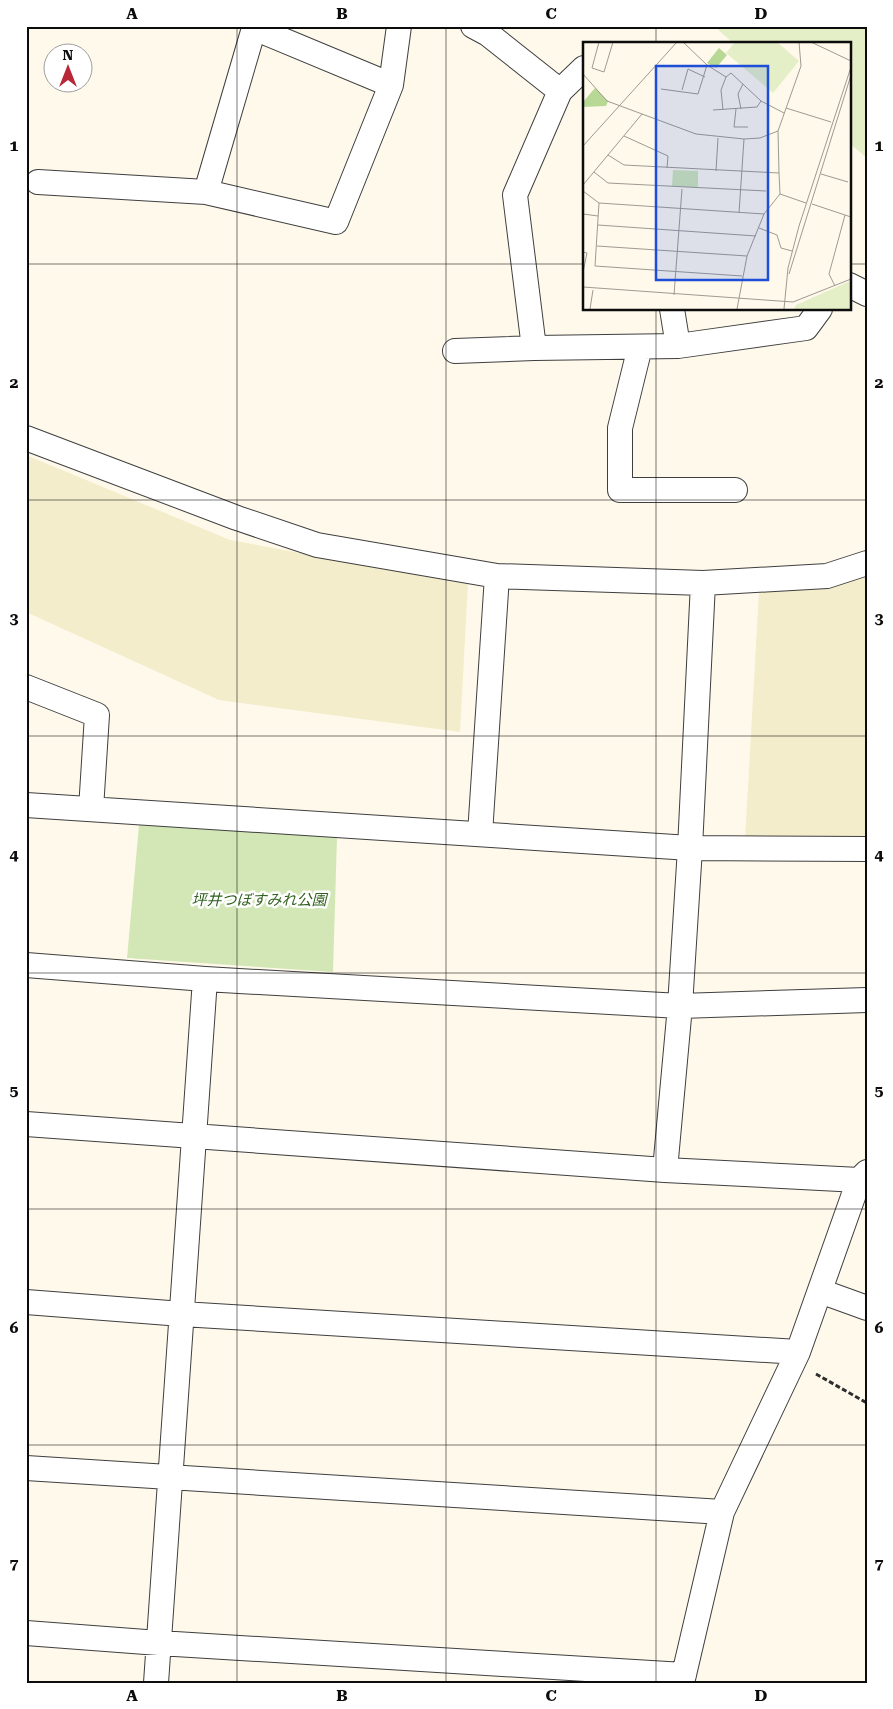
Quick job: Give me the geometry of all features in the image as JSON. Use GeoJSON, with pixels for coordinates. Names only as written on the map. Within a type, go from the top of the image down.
{"type":"FeatureCollection","features":[{"type":"Feature","properties":{"kind":"street"},"geometry":{"type":"LineString","coordinates":[[38,182],[206,192],[336,222],[391,85],[399,26]]}},
{"type":"Feature","properties":{"kind":"street"},"geometry":{"type":"LineString","coordinates":[[473,26],[488,34],[560,92]]}},
{"type":"Feature","properties":{"kind":"street"},"geometry":{"type":"LineString","coordinates":[[206,192],[254,28],[391,85]]}},
{"type":"Feature","properties":{"kind":"street"},"geometry":{"type":"LineString","coordinates":[[534,348],[515,194],[560,92],[583,69]]}},
{"type":"Feature","properties":{"kind":"street"},"geometry":{"type":"LineString","coordinates":[[850,286],[867,294]]}},
{"type":"Feature","properties":{"kind":"street"},"geometry":{"type":"LineString","coordinates":[[672,310],[678,346]]}},
{"type":"Feature","properties":{"kind":"street"},"geometry":{"type":"LineString","coordinates":[[455,351],[678,346],[806,328],[819,310]]}},
{"type":"Feature","properties":{"kind":"street"},"geometry":{"type":"LineString","coordinates":[[640,347],[620,428],[620,490],[735,490]]}},
{"type":"Feature","properties":{"kind":"street"},"geometry":{"type":"LineString","coordinates":[[26,438],[237,518],[317,545],[497,576],[703,583],[827,576],[867,563]]}},
{"type":"Feature","properties":{"kind":"street"},"geometry":{"type":"LineString","coordinates":[[480,834],[497,576]]}},
{"type":"Feature","properties":{"kind":"street"},"geometry":{"type":"LineString","coordinates":[[665,1170],[680,1006],[703,583]]}},
{"type":"Feature","properties":{"kind":"street"},"geometry":{"type":"LineString","coordinates":[[26,687],[97,715],[92,809]]}},
{"type":"Feature","properties":{"kind":"street"},"geometry":{"type":"LineString","coordinates":[[26,805],[690,848],[867,849]]}},
{"type":"Feature","properties":{"kind":"street"},"geometry":{"type":"LineString","coordinates":[[26,965],[205,979],[680,1006],[867,1000]]}},
{"type":"Feature","properties":{"kind":"street"},"geometry":{"type":"LineString","coordinates":[[156,1683],[205,979]]}},
{"type":"Feature","properties":{"kind":"street"},"geometry":{"type":"LineString","coordinates":[[26,1124],[665,1170],[863,1176],[796,1356],[722,1512],[683,1679],[26,1633]]}},
{"type":"Feature","properties":{"kind":"street"},"geometry":{"type":"LineString","coordinates":[[820,1291],[867,1308]]}},
{"type":"Feature","properties":{"kind":"street"},"geometry":{"type":"LineString","coordinates":[[26,1302],[796,1356]]}},
{"type":"Feature","properties":{"kind":"street"},"geometry":{"type":"LineString","coordinates":[[26,1468],[722,1512]]}},
{"type":"Feature","properties":{"kind":"path"},"geometry":{"type":"LineString","coordinates":[[796,1356],[867,1404]]}},
{"type":"Feature","properties":{"kind":"shaded area"},"geometry":{"type":"Polygon","coordinates":[[[26,455],[230,540],[468,584],[460,732],[219,700],[26,612],[26,455]]]}},
{"type":"Feature","properties":{"kind":"shaded area"},"geometry":{"type":"Polygon","coordinates":[[[867,577],[867,839],[745,839],[759,592],[820,588],[867,577]]]}},
{"type":"Feature","properties":{"kind":"green space"},"geometry":{"type":"Polygon","coordinates":[[[714,26],[867,26],[867,158],[850,144],[850,42],[732,42],[714,26]]]}},
{"type":"Feature","properties":{"kind":"green space","name":"坪井つぼすみれ公園"},"geometry":{"type":"Polygon","coordinates":[[[139,825],[337,837],[333,972],[127,958],[139,825]]]}}]}
